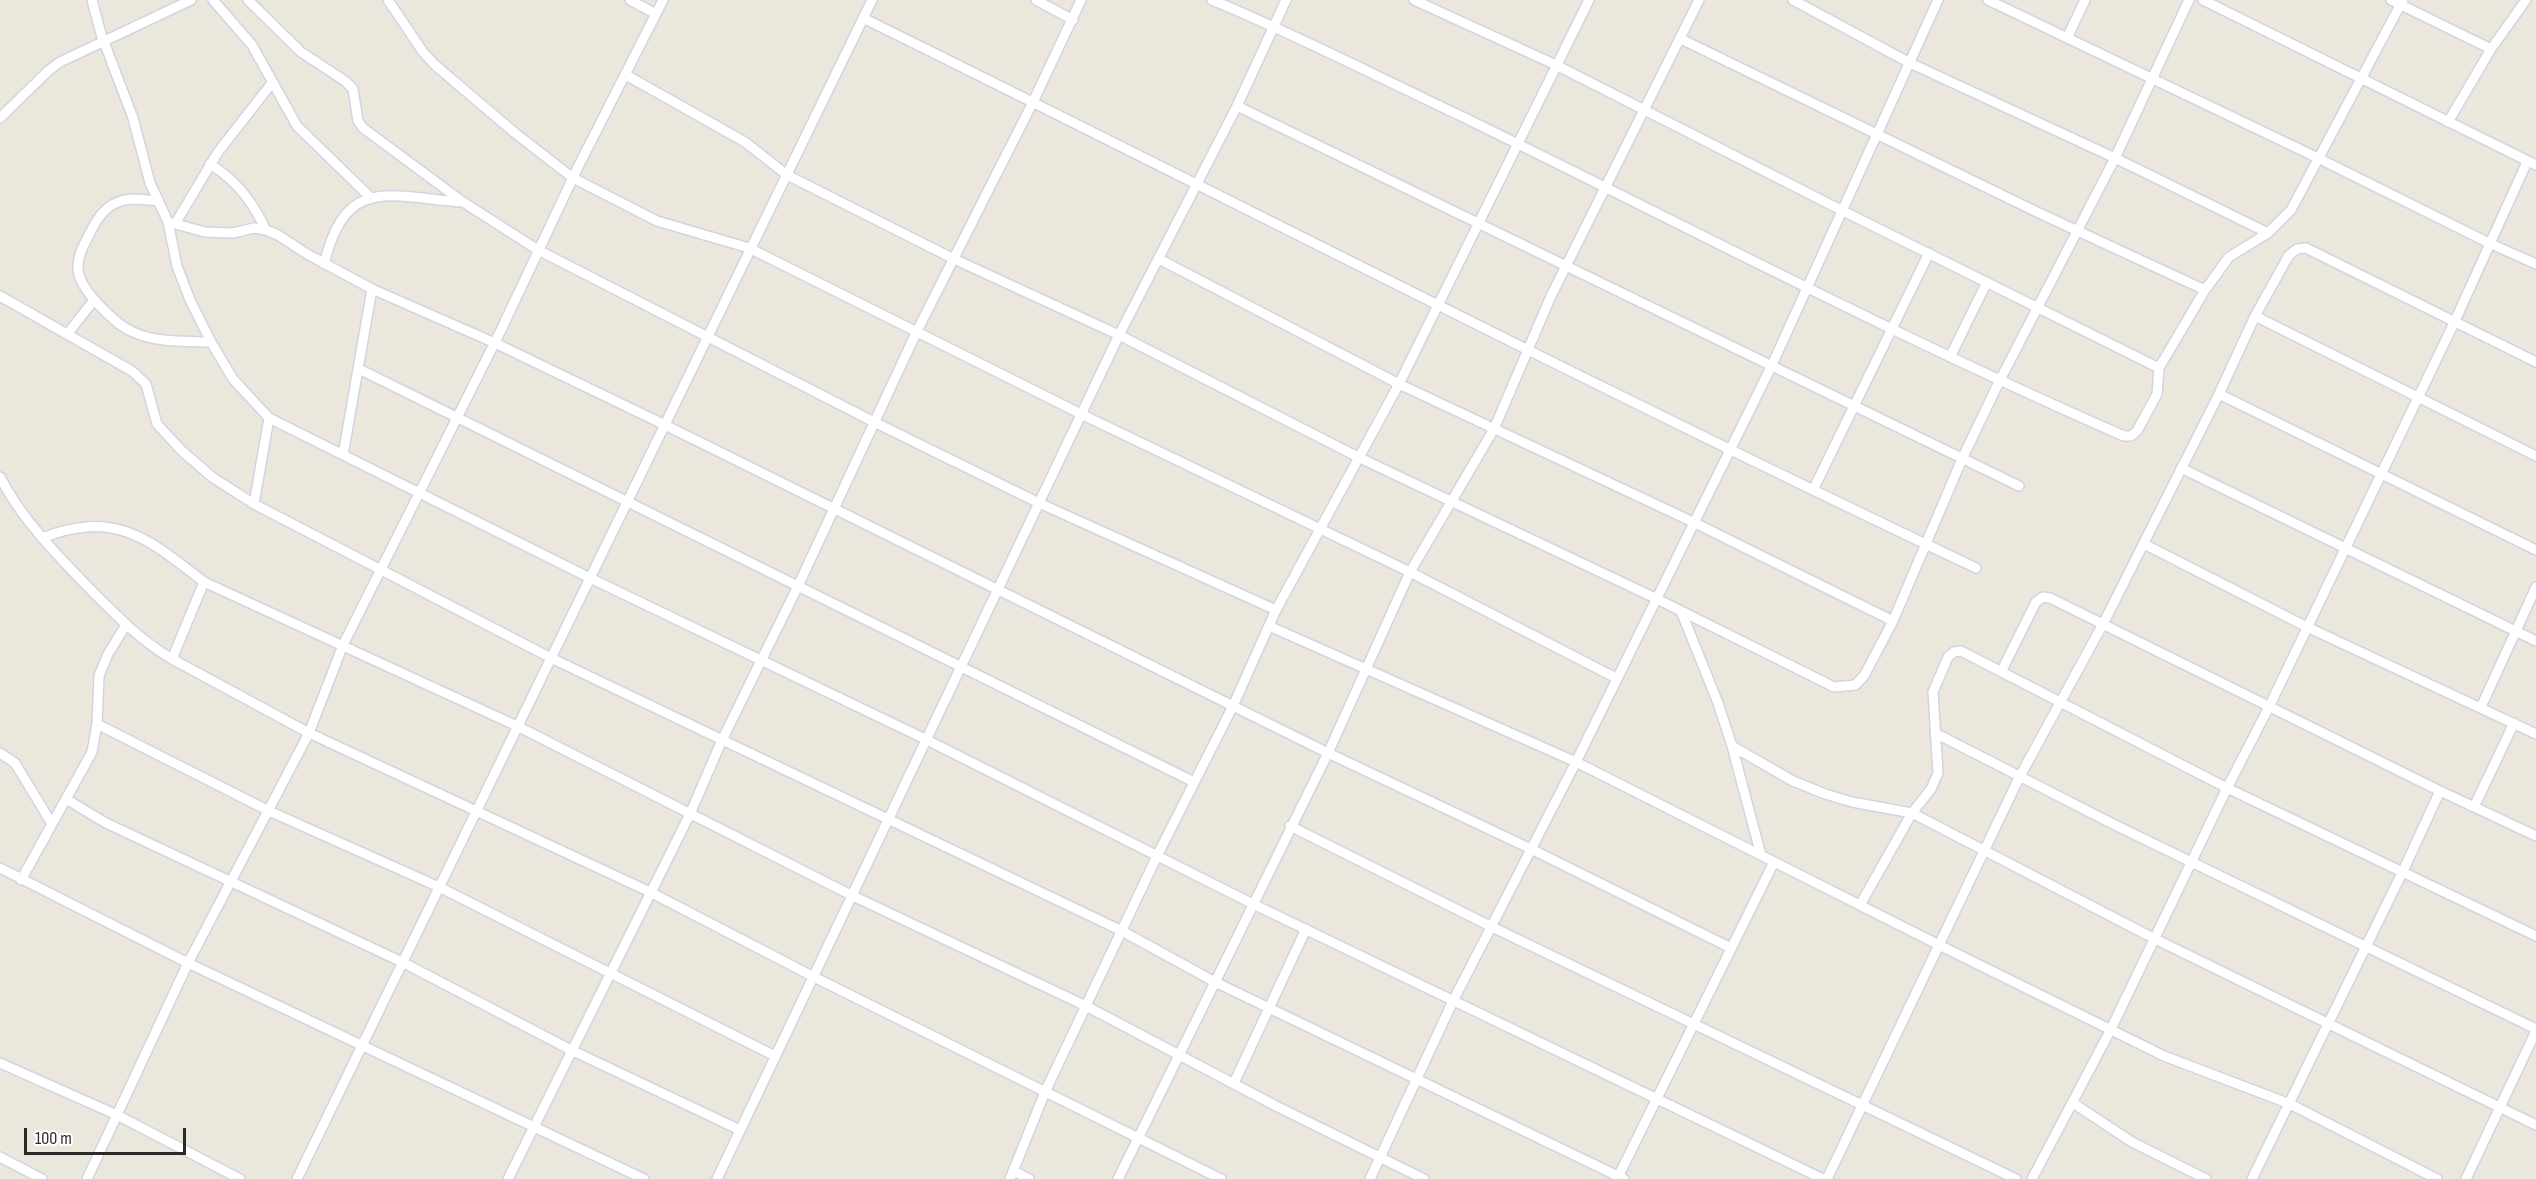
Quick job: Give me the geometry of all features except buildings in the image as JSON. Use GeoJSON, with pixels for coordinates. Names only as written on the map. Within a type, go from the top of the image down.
{"type":"FeatureCollection","features":[{"type":"Feature","properties":{"kind":"street"},"geometry":{"type":"LineString","coordinates":[[92,0],[104,42],[133,118],[150,183],[157,201],[172,223],[177,266],[210,342],[233,379],[269,418],[590,578],[1158,854],[1253,904],[1454,999],[1822,1179]]}},
{"type":"Feature","properties":{"kind":"street"},"geometry":{"type":"LineString","coordinates":[[0,118],[60,62],[190,0]]}},
{"type":"Feature","properties":{"kind":"street"},"geometry":{"type":"LineString","coordinates":[[213,0],[226,18],[246,37],[306,137],[370,197]]}},
{"type":"Feature","properties":{"kind":"street"},"geometry":{"type":"LineString","coordinates":[[248,0],[301,52],[345,81],[353,89],[358,120],[363,128],[463,202],[538,250],[874,422],[1039,503],[1276,610]]}},
{"type":"Feature","properties":{"kind":"street"},"geometry":{"type":"LineString","coordinates":[[388,0],[423,52],[435,65],[515,133],[573,178],[657,221],[749,248],[1083,415],[1410,572],[1616,678]]}},
{"type":"Feature","properties":{"kind":"street"},"geometry":{"type":"LineString","coordinates":[[630,0],[657,14]]}},
{"type":"Feature","properties":{"kind":"street"},"geometry":{"type":"LineString","coordinates":[[87,1179],[188,963],[309,732],[343,645],[495,343],[573,178],[663,0]]}},
{"type":"Feature","properties":{"kind":"street"},"geometry":{"type":"LineString","coordinates":[[297,1179],[749,248],[872,0]]}},
{"type":"Feature","properties":{"kind":"street"},"geometry":{"type":"LineString","coordinates":[[1036,0],[1072,21]]}},
{"type":"Feature","properties":{"kind":"street"},"geometry":{"type":"LineString","coordinates":[[508,1179],[690,814],[722,740],[798,586],[917,331],[1033,102],[1081,0]]}},
{"type":"Feature","properties":{"kind":"street"},"geometry":{"type":"LineString","coordinates":[[1212,0],[1274,26],[1518,144],[1999,382],[2124,436],[2131,436],[2137,431],[2157,394],[2159,368],[2205,290],[2231,254],[2268,234],[2291,210],[2402,2]]}},
{"type":"Feature","properties":{"kind":"street"},"geometry":{"type":"LineString","coordinates":[[717,1179],[853,896],[925,739],[1083,415],[1119,335],[1237,106],[1286,0]]}},
{"type":"Feature","properties":{"kind":"street"},"geometry":{"type":"LineString","coordinates":[[1414,0],[1556,65],[2159,368]]}},
{"type":"Feature","properties":{"kind":"street"},"geometry":{"type":"LineString","coordinates":[[1029,1179],[1012,1175],[1045,1092],[1086,1005],[1158,854],[1233,706],[1276,610],[1399,384],[1589,0]]}},
{"type":"Feature","properties":{"kind":"street"},"geometry":{"type":"LineString","coordinates":[[1118,1179],[1290,826],[1328,753],[1410,572],[1494,429],[1567,264],[1699,0]]}},
{"type":"Feature","properties":{"kind":"street"},"geometry":{"type":"LineString","coordinates":[[1793,0],[1910,63],[2115,158],[2268,234]]}},
{"type":"Feature","properties":{"kind":"street"},"geometry":{"type":"LineString","coordinates":[[1370,1179],[1454,999],[1576,762],[1772,365],[1938,0]]}},
{"type":"Feature","properties":{"kind":"street"},"geometry":{"type":"LineString","coordinates":[[1988,0],[2536,264]]}},
{"type":"Feature","properties":{"kind":"street"},"geometry":{"type":"LineString","coordinates":[[2067,38],[2085,0]]}},
{"type":"Feature","properties":{"kind":"street"},"geometry":{"type":"LineString","coordinates":[[626,75],[745,142],[787,175],[954,259],[1119,335],[1360,458],[1655,598],[1834,687],[1855,685],[1864,676],[1893,621],[1962,459],[2037,306],[2115,158],[2189,0]]}},
{"type":"Feature","properties":{"kind":"street"},"geometry":{"type":"LineString","coordinates":[[2032,1179],[2111,1029],[2153,938],[2269,707],[2417,396],[2532,164],[2203,0]]}},
{"type":"Feature","properties":{"kind":"street"},"geometry":{"type":"LineString","coordinates":[[2391,0],[2402,2],[2491,49]]}},
{"type":"Feature","properties":{"kind":"street"},"geometry":{"type":"LineString","coordinates":[[2448,122],[2491,49],[2526,0]]}},
{"type":"Feature","properties":{"kind":"street"},"geometry":{"type":"LineString","coordinates":[[863,18],[1197,183],[1438,306],[1976,568]]}},
{"type":"Feature","properties":{"kind":"street"},"geometry":{"type":"LineString","coordinates":[[1681,39],[1878,136],[2205,290]]}},
{"type":"Feature","properties":{"kind":"street"},"geometry":{"type":"LineString","coordinates":[[172,223],[210,164],[272,83]]}},
{"type":"Feature","properties":{"kind":"street"},"geometry":{"type":"LineString","coordinates":[[1237,106],[1567,264],[2019,486]]}},
{"type":"Feature","properties":{"kind":"street"},"geometry":{"type":"LineString","coordinates":[[210,164],[239,186],[250,199],[266,230]]}},
{"type":"Feature","properties":{"kind":"street"},"geometry":{"type":"LineString","coordinates":[[324,264],[333,232],[340,220],[352,208],[370,197],[386,195],[463,202]]}},
{"type":"Feature","properties":{"kind":"street"},"geometry":{"type":"LineString","coordinates":[[157,201],[132,199],[119,201],[106,208],[97,218],[80,253],[78,270],[82,284],[94,300],[122,326],[134,333],[152,338],[210,342]]}},
{"type":"Feature","properties":{"kind":"street"},"geometry":{"type":"LineString","coordinates":[[172,223],[220,234],[254,228],[266,230],[372,289],[495,343],[665,425],[1328,753],[1531,849],[1731,948]]}},
{"type":"Feature","properties":{"kind":"street"},"geometry":{"type":"LineString","coordinates":[[1827,1179],[2019,778],[2103,624],[2219,394],[2255,316],[2289,255],[2297,249],[2306,248],[2536,362]]}},
{"type":"Feature","properties":{"kind":"street"},"geometry":{"type":"LineString","coordinates":[[1813,490],[1929,253]]}},
{"type":"Feature","properties":{"kind":"street"},"geometry":{"type":"LineString","coordinates":[[1159,259],[1399,384],[1693,522],[1893,621]]}},
{"type":"Feature","properties":{"kind":"street"},"geometry":{"type":"LineString","coordinates":[[1950,357],[1987,282]]}},
{"type":"Feature","properties":{"kind":"street"},"geometry":{"type":"LineString","coordinates":[[343,455],[372,289]]}},
{"type":"Feature","properties":{"kind":"street"},"geometry":{"type":"LineString","coordinates":[[0,296],[116,360],[138,376],[147,387],[157,424],[181,450],[212,477],[254,504],[380,572],[550,658],[1122,931],[1215,982],[1620,1178],[1656,1099],[1774,862]]}},
{"type":"Feature","properties":{"kind":"street"},"geometry":{"type":"LineString","coordinates":[[68,333],[94,300]]}},
{"type":"Feature","properties":{"kind":"street"},"geometry":{"type":"LineString","coordinates":[[2255,316],[2536,456]]}},
{"type":"Feature","properties":{"kind":"street"},"geometry":{"type":"LineString","coordinates":[[359,369],[628,500],[1194,782]]}},
{"type":"Feature","properties":{"kind":"street"},"geometry":{"type":"LineString","coordinates":[[2219,394],[2536,549]]}},
{"type":"Feature","properties":{"kind":"street"},"geometry":{"type":"LineString","coordinates":[[254,504],[269,418]]}},
{"type":"Feature","properties":{"kind":"street"},"geometry":{"type":"LineString","coordinates":[[2181,468],[2536,641]]}},
{"type":"Feature","properties":{"kind":"street"},"geometry":{"type":"LineString","coordinates":[[0,477],[28,522],[42,538],[126,625],[152,648],[309,732],[650,892],[814,977],[1221,1179]]}},
{"type":"Feature","properties":{"kind":"street"},"geometry":{"type":"LineString","coordinates":[[42,538],[67,528],[86,526],[132,533],[163,549],[204,582],[517,726],[853,896],[1086,1005],[1424,1179]]}},
{"type":"Feature","properties":{"kind":"street"},"geometry":{"type":"LineString","coordinates":[[2144,544],[2307,627],[2536,734]]}},
{"type":"Feature","properties":{"kind":"street"},"geometry":{"type":"LineString","coordinates":[[172,659],[204,582]]}},
{"type":"Feature","properties":{"kind":"street"},"geometry":{"type":"LineString","coordinates":[[2481,707],[2536,587]]}},
{"type":"Feature","properties":{"kind":"street"},"geometry":{"type":"LineString","coordinates":[[2001,672],[2036,602],[2043,597],[2050,598],[2440,791],[2536,836]]}},
{"type":"Feature","properties":{"kind":"street"},"geometry":{"type":"LineString","coordinates":[[1681,611],[1718,703],[1761,855]]}},
{"type":"Feature","properties":{"kind":"street"},"geometry":{"type":"LineString","coordinates":[[21,880],[92,752],[97,724],[99,676],[108,654],[126,625]]}},
{"type":"Feature","properties":{"kind":"street"},"geometry":{"type":"LineString","coordinates":[[1269,626],[1576,762],[2164,1056],[2290,1104],[2437,1179]]}},
{"type":"Feature","properties":{"kind":"street"},"geometry":{"type":"LineString","coordinates":[[1860,905],[1912,813],[1936,781],[1938,772],[1933,692],[1948,657],[1954,652],[1961,651],[2227,788],[2536,936]]}},
{"type":"Feature","properties":{"kind":"street"},"geometry":{"type":"LineString","coordinates":[[2474,807],[2514,723]]}},
{"type":"Feature","properties":{"kind":"street"},"geometry":{"type":"LineString","coordinates":[[97,724],[269,811],[439,887],[609,975],[775,1056]]}},
{"type":"Feature","properties":{"kind":"street"},"geometry":{"type":"LineString","coordinates":[[1935,733],[2019,778],[2536,1030],[2466,1179]]}},
{"type":"Feature","properties":{"kind":"street"},"geometry":{"type":"LineString","coordinates":[[1732,746],[1793,781],[1825,794],[1852,802],[1912,813],[2153,938],[2536,1125]]}},
{"type":"Feature","properties":{"kind":"street"},"geometry":{"type":"LineString","coordinates":[[0,753],[15,763],[52,824]]}},
{"type":"Feature","properties":{"kind":"street"},"geometry":{"type":"LineString","coordinates":[[2252,1179],[2440,791]]}},
{"type":"Feature","properties":{"kind":"street"},"geometry":{"type":"LineString","coordinates":[[66,799],[106,823],[402,962],[571,1050],[740,1130]]}},
{"type":"Feature","properties":{"kind":"street"},"geometry":{"type":"LineString","coordinates":[[1290,826],[1492,927],[2016,1179]]}},
{"type":"Feature","properties":{"kind":"street"},"geometry":{"type":"LineString","coordinates":[[0,868],[188,963],[644,1179]]}},
{"type":"Feature","properties":{"kind":"street"},"geometry":{"type":"LineString","coordinates":[[1234,1083],[1306,929]]}},
{"type":"Feature","properties":{"kind":"street"},"geometry":{"type":"LineString","coordinates":[[0,1063],[117,1114],[240,1179]]}},
{"type":"Feature","properties":{"kind":"street"},"geometry":{"type":"LineString","coordinates":[[2073,1103],[2132,1142],[2206,1179]]}},
{"type":"Feature","properties":{"kind":"street"},"geometry":{"type":"LineString","coordinates":[[0,1157],[42,1179]]}}]}
